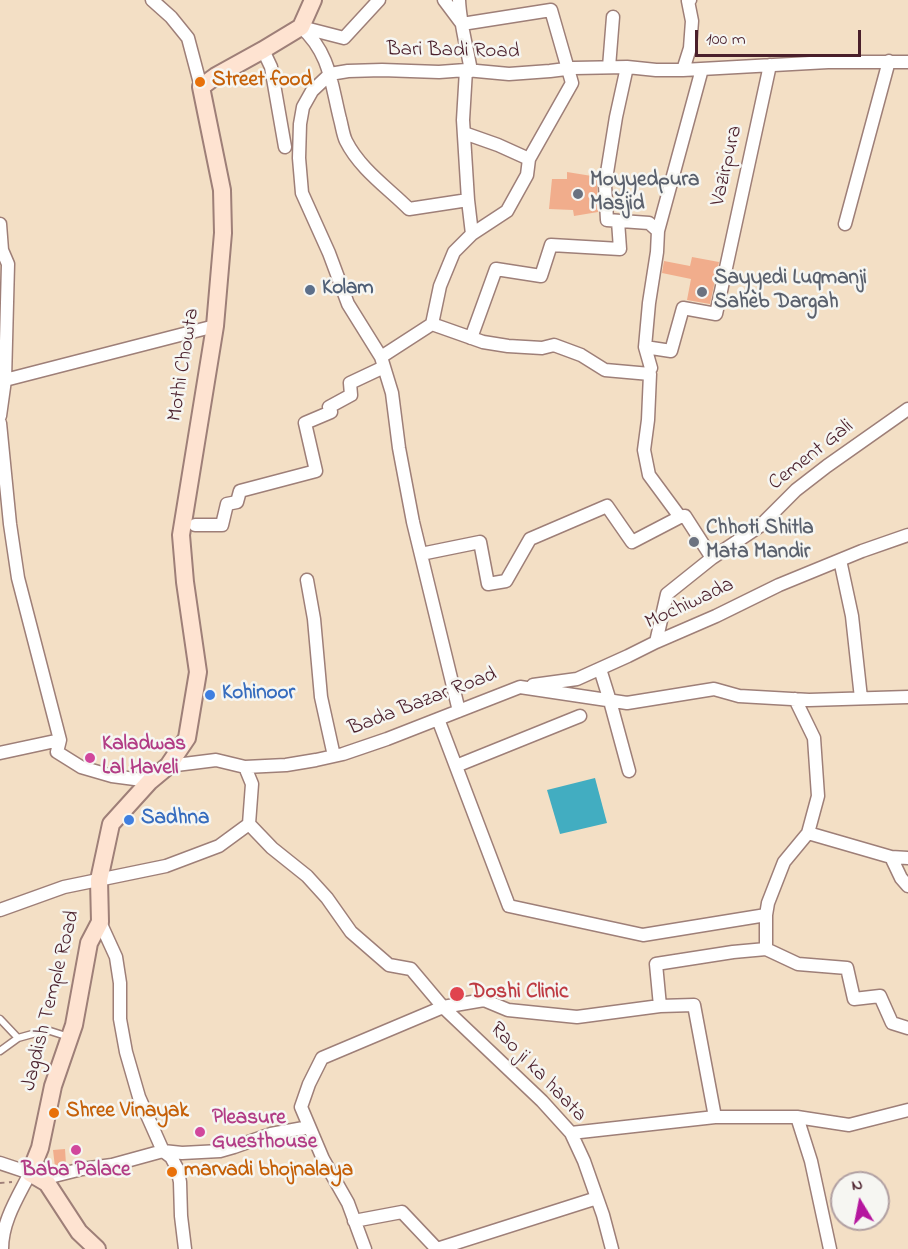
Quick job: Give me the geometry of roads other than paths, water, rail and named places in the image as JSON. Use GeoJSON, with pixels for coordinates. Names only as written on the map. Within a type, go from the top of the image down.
{"type":"FeatureCollection","features":[{"type":"Feature","properties":{"kind":"main road"},"geometry":{"type":"LineString","coordinates":[[201,87],[301,27],[313,0]]}},
{"type":"Feature","properties":{"kind":"main road","name":"Mothi Chowta"},"geometry":{"type":"LineString","coordinates":[[150,781],[168,766],[187,738],[198,672],[181,535],[215,326],[223,233],[222,190],[201,87]]}},
{"type":"Feature","properties":{"kind":"main road","name":"Jagdish Temple Road"},"geometry":{"type":"LineString","coordinates":[[36,1176],[53,1086],[74,1024],[90,943],[100,922],[99,880],[111,824],[150,781]]}},
{"type":"Feature","properties":{"kind":"main road"},"geometry":{"type":"LineString","coordinates":[[36,1176],[51,1188],[79,1232],[97,1249]]}},
{"type":"Feature","properties":{"kind":"street"},"geometry":{"type":"LineString","coordinates":[[152,0],[188,38],[201,87]]}},
{"type":"Feature","properties":{"kind":"street"},"geometry":{"type":"LineString","coordinates":[[301,27],[344,38],[379,0]]}},
{"type":"Feature","properties":{"kind":"street"},"geometry":{"type":"LineString","coordinates":[[444,0],[462,24]]}},
{"type":"Feature","properties":{"kind":"street"},"geometry":{"type":"LineString","coordinates":[[459,0],[459,15],[467,44],[469,71],[463,120],[472,234]]}},
{"type":"Feature","properties":{"kind":"street"},"geometry":{"type":"LineString","coordinates":[[684,70],[690,48],[692,21],[688,0]]}},
{"type":"Feature","properties":{"kind":"street"},"geometry":{"type":"LineString","coordinates":[[195,525],[222,525],[227,504],[237,502],[240,491],[315,471],[305,423],[331,411],[329,407],[351,395],[350,382],[382,362],[432,324],[440,286],[454,252],[472,234],[507,211],[527,175],[529,159],[572,83],[571,68],[551,10],[462,24]]}},
{"type":"Feature","properties":{"kind":"street"},"geometry":{"type":"LineString","coordinates":[[609,67],[613,18]]}},
{"type":"Feature","properties":{"kind":"street"},"geometry":{"type":"LineString","coordinates":[[301,27],[312,37],[326,61],[345,140],[362,165],[409,209],[468,200]]}},
{"type":"Feature","properties":{"kind":"street"},"geometry":{"type":"LineString","coordinates":[[263,51],[271,67],[285,147]]}},
{"type":"Feature","properties":{"kind":"street","name":"Bari Badi Road"},"geometry":{"type":"LineString","coordinates":[[330,74],[382,70],[509,74],[571,68],[627,67],[684,70],[828,62],[908,62]]}},
{"type":"Feature","properties":{"kind":"street"},"geometry":{"type":"LineString","coordinates":[[845,224],[889,62]]}},
{"type":"Feature","properties":{"kind":"street","name":"Vazirpura"},"geometry":{"type":"LineString","coordinates":[[645,348],[671,351],[683,308],[716,314],[770,65]]}},
{"type":"Feature","properties":{"kind":"street"},"geometry":{"type":"LineString","coordinates":[[627,67],[604,185],[607,220],[649,222],[658,231]]}},
{"type":"Feature","properties":{"kind":"street"},"geometry":{"type":"LineString","coordinates":[[680,517],[649,475],[644,450],[651,371],[645,348],[658,231],[702,69]]}},
{"type":"Feature","properties":{"kind":"street"},"geometry":{"type":"LineString","coordinates":[[330,74],[312,91],[303,107],[299,158],[302,193],[348,304],[382,362],[392,393],[399,448],[413,522],[459,711]]}},
{"type":"Feature","properties":{"kind":"street"},"geometry":{"type":"LineString","coordinates":[[464,133],[529,159]]}},
{"type":"Feature","properties":{"kind":"street"},"geometry":{"type":"LineString","coordinates":[[471,338],[496,269],[541,276],[551,245],[620,249],[618,221]]}},
{"type":"Feature","properties":{"kind":"street"},"geometry":{"type":"LineString","coordinates":[[0,224],[2,250],[8,264],[5,380],[0,416]]}},
{"type":"Feature","properties":{"kind":"street"},"geometry":{"type":"LineString","coordinates":[[432,324],[483,342],[542,348],[554,345],[581,355],[605,370],[651,371]]}},
{"type":"Feature","properties":{"kind":"street"},"geometry":{"type":"LineString","coordinates":[[5,380],[215,326]]}},
{"type":"Feature","properties":{"kind":"street","name":"Cement Gali"},"geometry":{"type":"LineString","coordinates":[[656,642],[667,594],[712,558],[760,526],[796,490],[827,466],[908,409]]}},
{"type":"Feature","properties":{"kind":"street"},"geometry":{"type":"LineString","coordinates":[[0,423],[18,578],[60,740],[57,752],[81,767],[112,776],[150,781]]}},
{"type":"Feature","properties":{"kind":"street"},"geometry":{"type":"LineString","coordinates":[[421,554],[480,542],[488,584],[506,581],[530,539],[607,506],[632,542],[685,516],[712,558]]}},
{"type":"Feature","properties":{"kind":"street","name":"Mochiwada"},"geometry":{"type":"LineString","coordinates":[[520,687],[577,679],[716,616],[778,585],[908,535]]}},
{"type":"Feature","properties":{"kind":"street"},"geometry":{"type":"LineString","coordinates":[[840,560],[852,616],[861,698]]}},
{"type":"Feature","properties":{"kind":"street"},"geometry":{"type":"LineString","coordinates":[[307,580],[314,618],[321,697],[334,756]]}},
{"type":"Feature","properties":{"kind":"street"},"geometry":{"type":"LineString","coordinates":[[600,669],[629,771]]}},
{"type":"Feature","properties":{"kind":"street","name":"Bada Bazar Road"},"geometry":{"type":"LineString","coordinates":[[168,766],[216,760],[245,767],[286,765],[334,756],[387,739],[520,687],[627,703],[714,689],[739,696],[795,699],[908,697]]}},
{"type":"Feature","properties":{"kind":"street"},"geometry":{"type":"LineString","coordinates":[[766,949],[768,903],[784,862],[808,833],[818,796],[814,738],[795,699]]}},
{"type":"Feature","properties":{"kind":"street"},"geometry":{"type":"LineString","coordinates":[[456,766],[580,716]]}},
{"type":"Feature","properties":{"kind":"street"},"geometry":{"type":"LineString","coordinates":[[438,719],[509,906],[643,935],[766,915]]}},
{"type":"Feature","properties":{"kind":"street"},"geometry":{"type":"LineString","coordinates":[[0,753],[60,740]]}},
{"type":"Feature","properties":{"kind":"street"},"geometry":{"type":"LineString","coordinates":[[0,910],[64,886],[166,866],[219,846],[249,824],[252,784],[245,767]]}},
{"type":"Feature","properties":{"kind":"street","name":"Rao ji ka haata"},"geometry":{"type":"LineString","coordinates":[[249,824],[272,848],[307,876],[327,898],[351,932],[389,965],[411,969],[443,1006],[542,1101],[571,1133],[584,1161],[612,1249]]}},
{"type":"Feature","properties":{"kind":"street"},"geometry":{"type":"LineString","coordinates":[[808,833],[891,857],[908,858]]}},
{"type":"Feature","properties":{"kind":"street"},"geometry":{"type":"LineString","coordinates":[[891,857],[901,878],[908,886]]}},
{"type":"Feature","properties":{"kind":"street"},"geometry":{"type":"LineString","coordinates":[[100,922],[116,957],[120,983],[120,1019],[126,1052],[139,1097],[163,1150],[171,1157],[177,1168],[185,1249]]}},
{"type":"Feature","properties":{"kind":"street"},"geometry":{"type":"LineString","coordinates":[[660,1006],[656,964],[766,949],[798,964],[847,968],[854,999],[880,996],[892,1023],[908,1028]]}},
{"type":"Feature","properties":{"kind":"street"},"geometry":{"type":"LineString","coordinates":[[365,1249],[348,1203],[323,1159],[301,1107],[322,1058],[443,1006],[484,1000],[508,1010],[577,1017],[660,1006],[694,1005],[715,1117]]}},
{"type":"Feature","properties":{"kind":"street"},"geometry":{"type":"LineString","coordinates":[[571,1133],[715,1117],[797,1117],[849,1125],[908,1110]]}},
{"type":"Feature","properties":{"kind":"street"},"geometry":{"type":"LineString","coordinates":[[797,1117],[811,1161],[830,1249]]}},
{"type":"Feature","properties":{"kind":"street"},"geometry":{"type":"LineString","coordinates":[[0,1163],[36,1176],[111,1165],[163,1150],[182,1153],[220,1151],[271,1134],[309,1127]]}},
{"type":"Feature","properties":{"kind":"street"},"geometry":{"type":"LineString","coordinates":[[2,1244],[9,1215],[36,1176]]}},
{"type":"Feature","properties":{"kind":"street"},"geometry":{"type":"LineString","coordinates":[[354,1221],[402,1212],[436,1249],[597,1198]]}},
{"type":"Feature","properties":{"kind":"lane"},"geometry":{"type":"LineString","coordinates":[[0,1019],[18,1038]]}},
{"type":"Feature","properties":{"kind":"lane"},"geometry":{"type":"LineString","coordinates":[[0,1051],[18,1038],[47,1029],[70,1037]]}},
{"type":"Feature","properties":{"kind":"water"},"geometry":{"type":"Polygon","coordinates":[[[595,778],[607,823],[560,834],[547,790],[595,778]]]}},
{"type":"Feature","properties":{"kind":"place","name":"Street food"},"geometry":{"type":"Point","coordinates":[200,82]}},
{"type":"Feature","properties":{"kind":"place","name":"Moyyedpura Masjid"},"geometry":{"type":"Point","coordinates":[578,194]}},
{"type":"Feature","properties":{"kind":"place","name":"Kolam"},"geometry":{"type":"Point","coordinates":[310,290]}},
{"type":"Feature","properties":{"kind":"place","name":"Sayyedi Luqmanji Saheb Dargah"},"geometry":{"type":"Point","coordinates":[702,292]}},
{"type":"Feature","properties":{"kind":"place","name":"Chhoti Shitla Mata Mandir"},"geometry":{"type":"Point","coordinates":[694,542]}},
{"type":"Feature","properties":{"kind":"place","name":"Kohinoor"},"geometry":{"type":"Point","coordinates":[210,695]}},
{"type":"Feature","properties":{"kind":"place","name":"Kaladwas Lal Haveli"},"geometry":{"type":"Point","coordinates":[90,758]}},
{"type":"Feature","properties":{"kind":"place","name":"Sadhna"},"geometry":{"type":"Point","coordinates":[129,820]}},
{"type":"Feature","properties":{"kind":"place","name":"Doshi Clinic"},"geometry":{"type":"Point","coordinates":[457,994]}},
{"type":"Feature","properties":{"kind":"place","name":"Shree Vinayak"},"geometry":{"type":"Point","coordinates":[54,1113]}},
{"type":"Feature","properties":{"kind":"place","name":"Pleasure Guesthouse"},"geometry":{"type":"Point","coordinates":[200,1132]}},
{"type":"Feature","properties":{"kind":"place","name":"Baba Palace"},"geometry":{"type":"Point","coordinates":[76,1150]}},
{"type":"Feature","properties":{"kind":"place","name":"marvadi bhojnalaya"},"geometry":{"type":"Point","coordinates":[172,1172]}}]}
